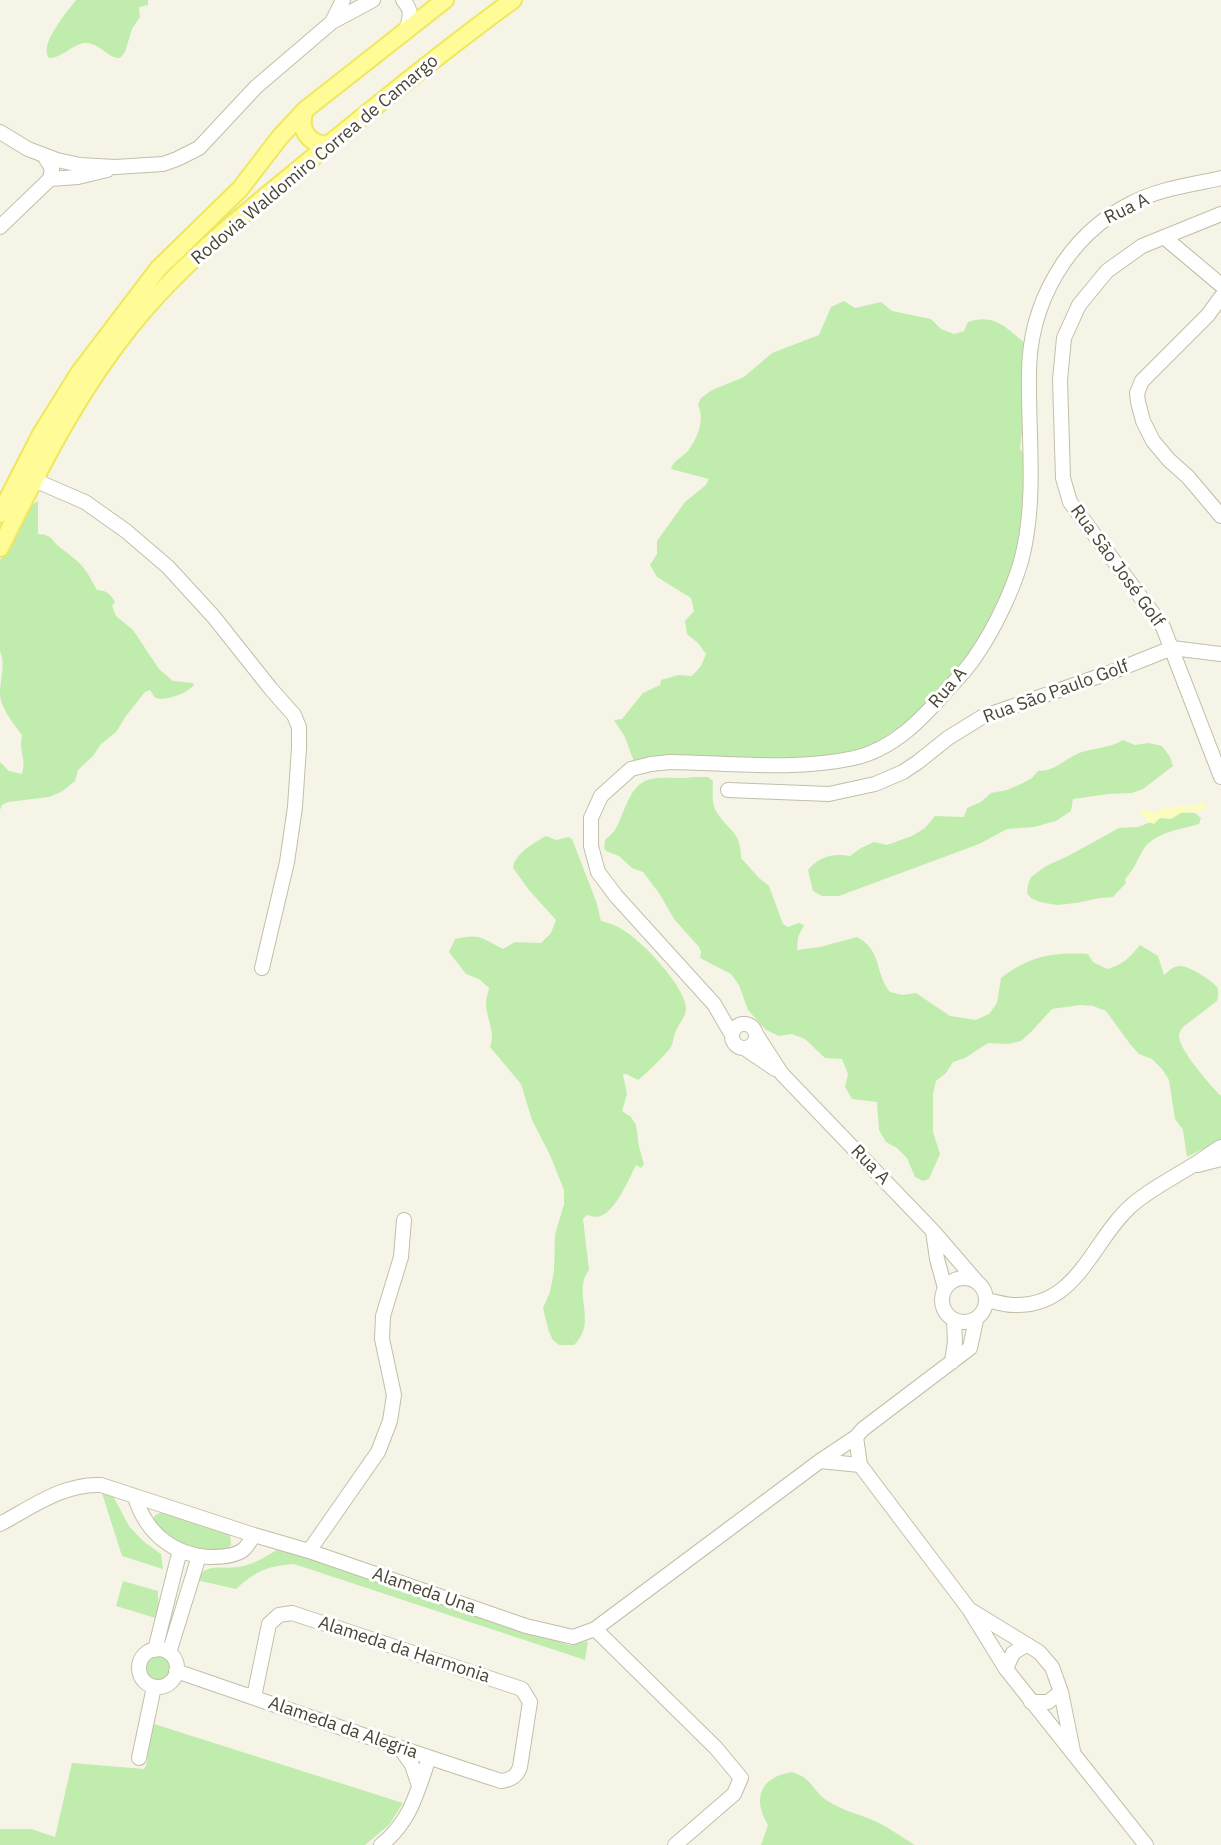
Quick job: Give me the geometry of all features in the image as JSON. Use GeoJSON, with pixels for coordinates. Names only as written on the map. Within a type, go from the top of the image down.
{"type":"FeatureCollection","features":[{"type":"Feature","properties":{"kind":"main road","name":"Rodovia Waldomiro Correa de Camargo"},"geometry":{"type":"LineString","coordinates":[[0,514],[41,435],[79,373],[158,269],[240,189],[280,137],[305,110],[445,0]]}},
{"type":"Feature","properties":{"kind":"main road","name":"Rodovia Waldomiro Correa de Camargo"},"geometry":{"type":"LineString","coordinates":[[0,548],[48,453],[88,386],[130,327],[166,285],[245,214],[328,145],[513,0]]}},
{"type":"Feature","properties":{"kind":"main road"},"geometry":{"type":"LineString","coordinates":[[305,110],[302,124],[308,138],[321,145],[328,145]]}},
{"type":"Feature","properties":{"kind":"street"},"geometry":{"type":"LineString","coordinates":[[332,22],[343,0]]}},
{"type":"Feature","properties":{"kind":"street"},"geometry":{"type":"LineString","coordinates":[[0,132],[45,157],[80,165],[115,167],[163,164],[198,148],[256,87],[332,22],[373,0]]}},
{"type":"Feature","properties":{"kind":"street"},"geometry":{"type":"LineString","coordinates":[[402,0],[409,7],[410,17],[406,31]]}},
{"type":"Feature","properties":{"kind":"street"},"geometry":{"type":"LineString","coordinates":[[0,227],[50,179],[52,169],[45,157]]}},
{"type":"Feature","properties":{"kind":"street"},"geometry":{"type":"LineString","coordinates":[[50,179],[78,177],[115,167]]}},
{"type":"Feature","properties":{"kind":"street","name":"Rua A"},"geometry":{"type":"LineString","coordinates":[[782,1074],[744,1048],[736,1046],[714,1004],[616,896],[598,872],[591,846],[591,818],[602,796],[631,769],[670,762],[803,766],[856,758],[891,743],[917,723],[975,657],[1011,591],[1024,550],[1030,506],[1029,371],[1032,337],[1055,274],[1096,224],[1131,203],[1170,190],[1221,178]]}},
{"type":"Feature","properties":{"kind":"street","name":"Rua São José Golf"},"geometry":{"type":"LineString","coordinates":[[1221,214],[1142,246],[1107,271],[1079,305],[1064,338],[1060,380],[1063,478],[1070,502],[1163,627],[1214,742],[1221,777]]}},
{"type":"Feature","properties":{"kind":"street"},"geometry":{"type":"LineString","coordinates":[[1165,238],[1221,285]]}},
{"type":"Feature","properties":{"kind":"street"},"geometry":{"type":"LineString","coordinates":[[1221,297],[1200,324],[1142,381],[1137,393],[1143,421],[1153,441],[1169,460],[1195,484],[1221,516]]}},
{"type":"Feature","properties":{"kind":"street"},"geometry":{"type":"LineString","coordinates":[[34,480],[85,502],[126,531],[168,567],[213,616],[270,689],[294,715],[299,727],[295,807],[287,862],[262,968]]}},
{"type":"Feature","properties":{"kind":"street","name":"Rua São Paulo Golf"},"geometry":{"type":"LineString","coordinates":[[728,790],[829,794],[875,784],[910,767],[948,738],[982,717],[1117,670],[1172,648],[1221,654]]}},
{"type":"Feature","properties":{"kind":"street","name":"Rua A"},"geometry":{"type":"LineString","coordinates":[[714,1004],[752,1029],[782,1074],[933,1231],[977,1282]]}},
{"type":"Feature","properties":{"kind":"street"},"geometry":{"type":"LineString","coordinates":[[732,1035],[740,1025],[752,1029],[752,1045],[744,1048]]}},
{"type":"Feature","properties":{"kind":"street"},"geometry":{"type":"LineString","coordinates":[[987,1300],[1015,1305],[1042,1301],[1061,1291],[1078,1277],[1111,1226],[1132,1205],[1221,1147]]}},
{"type":"Feature","properties":{"kind":"street"},"geometry":{"type":"LineString","coordinates":[[1193,1166],[1221,1159]]}},
{"type":"Feature","properties":{"kind":"street"},"geometry":{"type":"LineString","coordinates":[[309,1551],[378,1452],[390,1420],[394,1395],[382,1339],[382,1327],[383,1316],[401,1257],[404,1220]]}},
{"type":"Feature","properties":{"kind":"street"},"geometry":{"type":"LineString","coordinates":[[933,1231],[937,1259],[945,1288],[942,1302],[944,1309],[954,1320],[961,1323],[976,1320],[982,1315],[987,1300],[982,1287],[977,1282],[971,1279],[956,1279],[945,1288]]}},
{"type":"Feature","properties":{"kind":"street"},"geometry":{"type":"LineString","coordinates":[[952,1362],[955,1342],[954,1320]]}},
{"type":"Feature","properties":{"kind":"street"},"geometry":{"type":"LineString","coordinates":[[675,1845],[734,1794],[741,1778],[738,1771],[717,1748],[595,1629],[820,1461],[856,1437],[862,1429],[970,1348],[976,1320]]}},
{"type":"Feature","properties":{"kind":"street"},"geometry":{"type":"LineString","coordinates":[[856,1437],[860,1465],[969,1609],[1006,1669],[1146,1845]]}},
{"type":"Feature","properties":{"kind":"street"},"geometry":{"type":"LineString","coordinates":[[820,1461],[860,1465]]}},
{"type":"Feature","properties":{"kind":"street","name":"Alameda Una"},"geometry":{"type":"LineString","coordinates":[[0,1524],[64,1490],[86,1484],[101,1485],[309,1551],[526,1626],[573,1637],[595,1629]]}},
{"type":"Feature","properties":{"kind":"street"},"geometry":{"type":"LineString","coordinates":[[135,1497],[139,1511],[153,1532],[172,1547],[180,1550],[199,1556],[219,1557],[242,1551],[254,1535]]}},
{"type":"Feature","properties":{"kind":"street"},"geometry":{"type":"LineString","coordinates":[[155,1650],[180,1550]]}},
{"type":"Feature","properties":{"kind":"street"},"geometry":{"type":"LineString","coordinates":[[169,1653],[199,1556]]}},
{"type":"Feature","properties":{"kind":"street"},"geometry":{"type":"LineString","coordinates":[[174,1573],[180,1570],[188,1573],[192,1580]]}},
{"type":"Feature","properties":{"kind":"street"},"geometry":{"type":"LineString","coordinates":[[166,1605],[182,1610]]}},
{"type":"Feature","properties":{"kind":"street"},"geometry":{"type":"LineString","coordinates":[[969,1609],[1039,1652],[1052,1667],[1061,1692],[1074,1753]]}},
{"type":"Feature","properties":{"kind":"street","name":"Alameda da Harmonia"},"geometry":{"type":"LineString","coordinates":[[254,1697],[269,1624],[279,1615],[292,1613],[522,1689],[530,1702],[520,1767],[511,1779]]}},
{"type":"Feature","properties":{"kind":"street"},"geometry":{"type":"LineString","coordinates":[[1006,1669],[1013,1653],[1026,1645]]}},
{"type":"Feature","properties":{"kind":"street"},"geometry":{"type":"LineString","coordinates":[[155,1650],[169,1653],[175,1661],[176,1671],[169,1683],[154,1687],[145,1682],[139,1668],[143,1656],[155,1650]]}},
{"type":"Feature","properties":{"kind":"street","name":"Alameda da Alegria"},"geometry":{"type":"LineString","coordinates":[[176,1671],[429,1758],[501,1781],[511,1779]]}},
{"type":"Feature","properties":{"kind":"street"},"geometry":{"type":"LineString","coordinates":[[139,1758],[154,1687]]}},
{"type":"Feature","properties":{"kind":"street"},"geometry":{"type":"LineString","coordinates":[[1031,1702],[1048,1702],[1061,1692]]}},
{"type":"Feature","properties":{"kind":"street"},"geometry":{"type":"LineString","coordinates":[[400,1748],[412,1765],[419,1786]]}},
{"type":"Feature","properties":{"kind":"street"},"geometry":{"type":"LineString","coordinates":[[381,1845],[394,1834],[410,1812],[429,1758]]}},
{"type":"Feature","properties":{"kind":"shaded area"},"geometry":{"type":"Polygon","coordinates":[[[76,0],[148,0],[148,5],[139,7],[140,17],[132,29],[125,52],[120,58],[111,56],[95,45],[85,43],[59,56],[49,58],[47,45],[50,37],[76,0]]]}},
{"type":"Feature","properties":{"kind":"shaded area"},"geometry":{"type":"Polygon","coordinates":[[[844,301],[855,308],[881,302],[892,311],[931,319],[941,329],[954,334],[964,331],[968,322],[986,319],[1000,324],[1026,344],[1021,380],[1027,419],[1020,448],[1026,459],[1024,523],[1016,549],[1015,589],[1006,616],[912,722],[868,747],[830,761],[634,762],[625,737],[614,720],[622,719],[643,693],[660,685],[661,680],[678,675],[692,676],[701,666],[706,654],[687,634],[685,621],[694,611],[691,598],[657,577],[650,565],[657,554],[657,541],[685,502],[706,485],[709,479],[671,469],[695,440],[701,422],[698,405],[701,398],[712,390],[744,377],[772,353],[819,335],[831,307],[844,301]]]}},
{"type":"Feature","properties":{"kind":"shaded area"},"geometry":{"type":"Polygon","coordinates":[[[38,501],[38,534],[52,539],[83,566],[97,590],[110,595],[115,602],[112,606],[116,616],[133,630],[159,669],[173,681],[194,685],[171,698],[155,698],[150,690],[145,692],[116,732],[101,744],[93,756],[78,770],[75,781],[61,792],[49,797],[8,802],[2,805],[0,810],[0,762],[9,771],[22,774],[24,763],[22,735],[8,716],[1,699],[3,667],[0,651],[0,560],[12,546],[28,512],[38,501]]]}},
{"type":"Feature","properties":{"kind":"shaded area"},"geometry":{"type":"Polygon","coordinates":[[[1123,740],[1135,745],[1149,743],[1162,746],[1173,766],[1143,789],[1132,793],[1073,799],[1071,811],[1056,821],[1034,827],[1007,829],[979,844],[839,896],[822,896],[813,891],[808,870],[817,861],[833,855],[850,856],[874,842],[887,845],[912,836],[925,828],[935,816],[964,817],[967,808],[981,802],[991,793],[1007,790],[1023,783],[1038,771],[1054,768],[1077,754],[1123,740]]]}},
{"type":"Feature","properties":{"kind":"shaded area"},"geometry":{"type":"Polygon","coordinates":[[[708,777],[713,781],[715,809],[737,837],[741,858],[769,886],[783,924],[788,927],[799,923],[804,925],[798,937],[797,950],[820,947],[857,937],[875,955],[890,992],[903,995],[916,993],[950,1016],[976,1020],[989,1014],[997,1003],[1001,978],[1032,960],[1052,955],[1088,954],[1093,962],[1107,969],[1126,960],[1140,945],[1158,956],[1164,975],[1173,968],[1183,966],[1205,977],[1217,987],[1217,1001],[1183,1027],[1179,1036],[1184,1050],[1221,1096],[1221,1140],[1187,1157],[1183,1130],[1175,1119],[1169,1080],[1162,1069],[1152,1059],[1139,1054],[1106,1011],[1093,1006],[1080,1005],[1052,1009],[1021,1041],[1008,1044],[988,1043],[965,1058],[953,1062],[946,1073],[936,1081],[933,1094],[933,1132],[940,1154],[929,1179],[923,1181],[915,1177],[907,1158],[897,1148],[886,1142],[879,1130],[877,1102],[852,1099],[845,1087],[848,1074],[842,1059],[825,1058],[805,1039],[792,1034],[779,1036],[766,1030],[748,1010],[739,985],[731,974],[700,958],[699,947],[674,919],[643,872],[632,868],[619,856],[604,848],[605,840],[615,830],[630,796],[639,785],[656,778],[708,777]]]}},
{"type":"Feature","properties":{"kind":"shaded area"},"geometry":{"type":"Polygon","coordinates":[[[1177,812],[1195,813],[1201,818],[1199,824],[1168,832],[1148,844],[1125,879],[1126,883],[1113,897],[1057,905],[1040,902],[1031,898],[1027,893],[1031,877],[1046,866],[1119,828],[1138,827],[1177,812]]]}},
{"type":"Feature","properties":{"kind":"shaded area"},"geometry":{"type":"Polygon","coordinates":[[[546,836],[556,840],[569,837],[572,839],[596,901],[601,921],[612,924],[631,935],[651,954],[679,988],[686,1008],[671,1047],[661,1059],[638,1080],[623,1074],[627,1094],[622,1111],[631,1117],[636,1125],[644,1164],[641,1168],[636,1165],[622,1194],[607,1213],[598,1217],[587,1215],[583,1219],[589,1270],[584,1279],[583,1288],[584,1326],[581,1336],[574,1345],[559,1345],[553,1340],[543,1308],[550,1292],[554,1271],[555,1235],[564,1204],[564,1190],[550,1155],[532,1120],[521,1084],[490,1047],[492,1036],[486,1009],[489,988],[479,979],[466,974],[449,952],[455,939],[463,937],[480,938],[503,949],[515,942],[541,943],[551,933],[556,920],[513,868],[521,853],[546,836]]]}},
{"type":"Feature","properties":{"kind":"shaded area"},"geometry":{"type":"Polygon","coordinates":[[[101,1490],[112,1494],[129,1526],[143,1541],[161,1554],[163,1569],[122,1556],[101,1490]]]}},
{"type":"Feature","properties":{"kind":"shaded area"},"geometry":{"type":"Polygon","coordinates":[[[162,1512],[230,1533],[231,1545],[223,1552],[185,1547],[164,1537],[152,1521],[155,1515],[162,1512]]]}},
{"type":"Feature","properties":{"kind":"shaded area"},"geometry":{"type":"Polygon","coordinates":[[[279,1549],[569,1645],[588,1641],[585,1660],[294,1564],[262,1570],[236,1589],[196,1580],[205,1570],[248,1565],[279,1549]]]}},
{"type":"Feature","properties":{"kind":"shaded area"},"geometry":{"type":"Polygon","coordinates":[[[123,1581],[158,1591],[159,1619],[116,1606],[123,1581]]]}},
{"type":"Feature","properties":{"kind":"shaded area"},"geometry":{"type":"Polygon","coordinates":[[[158,1654],[168,1658],[172,1668],[168,1678],[158,1682],[148,1678],[144,1668],[148,1658],[158,1654]]]}},
{"type":"Feature","properties":{"kind":"shaded area"},"geometry":{"type":"Polygon","coordinates":[[[151,1723],[403,1803],[389,1825],[365,1845],[0,1845],[0,1829],[31,1829],[55,1837],[72,1763],[144,1769],[147,1762],[146,1744],[151,1723]]]}},
{"type":"Feature","properties":{"kind":"shaded area"},"geometry":{"type":"Polygon","coordinates":[[[792,1772],[805,1778],[820,1795],[831,1803],[879,1823],[915,1845],[761,1845],[768,1825],[760,1806],[762,1791],[772,1779],[792,1772]]]}},
{"type":"Feature","properties":{"kind":"sand"},"geometry":{"type":"Polygon","coordinates":[[[1202,802],[1207,805],[1205,810],[1181,813],[1171,819],[1160,818],[1154,824],[1140,814],[1140,811],[1155,812],[1165,807],[1174,808],[1182,805],[1191,807],[1202,802]]]}}]}
